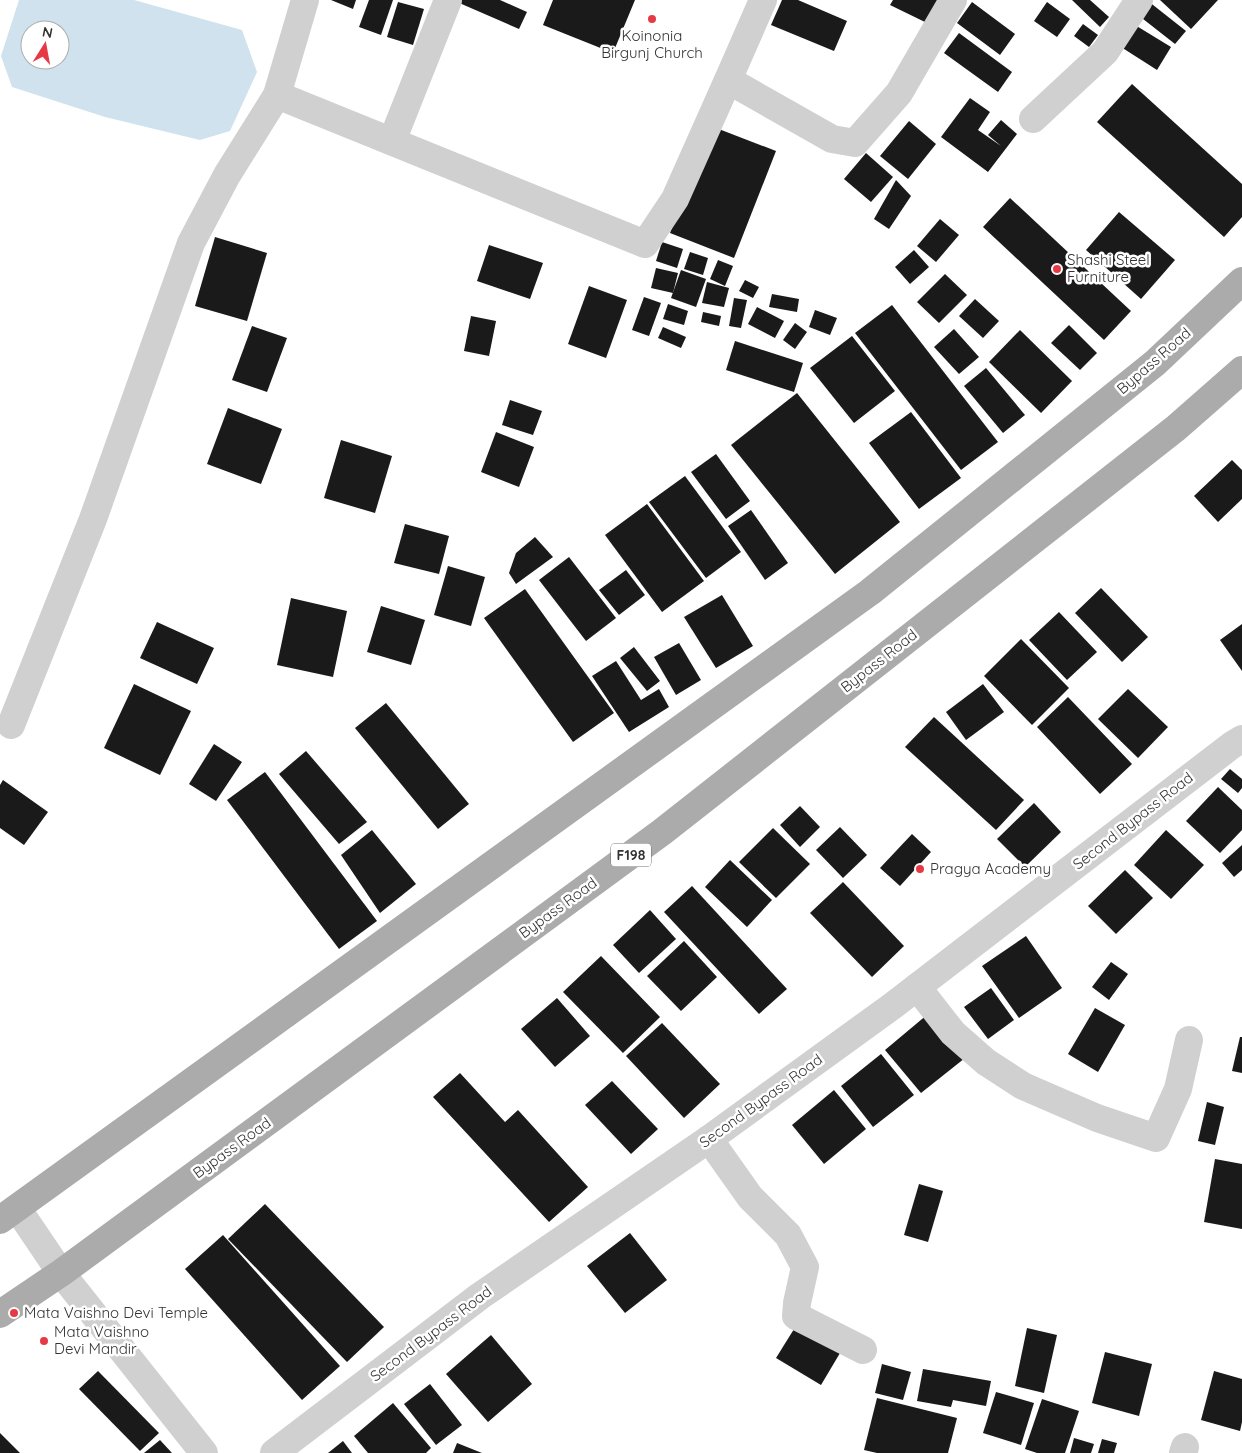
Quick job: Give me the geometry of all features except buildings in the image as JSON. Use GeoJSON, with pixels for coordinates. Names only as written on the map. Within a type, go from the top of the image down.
{"type":"FeatureCollection","features":[{"type":"Feature","properties":{"kind":"main road","name":"Bypass Road"},"geometry":{"type":"LineString","coordinates":[[8,1214],[870,592],[1155,363],[1242,281]]}},
{"type":"Feature","properties":{"kind":"main road","name":"Bypass Road"},"geometry":{"type":"LineString","coordinates":[[0,1314],[61,1273],[662,832],[1176,428],[1242,370]]}},
{"type":"Feature","properties":{"kind":"street"},"geometry":{"type":"LineString","coordinates":[[11,725],[93,519],[190,243],[227,175],[277,95],[305,0]]}},
{"type":"Feature","properties":{"kind":"street"},"geometry":{"type":"LineString","coordinates":[[392,141],[448,0]]}},
{"type":"Feature","properties":{"kind":"street"},"geometry":{"type":"LineString","coordinates":[[277,95],[645,244],[675,198],[763,0]]}},
{"type":"Feature","properties":{"kind":"street"},"geometry":{"type":"LineString","coordinates":[[728,80],[832,139],[855,143],[899,94],[953,0]]}},
{"type":"Feature","properties":{"kind":"street"},"geometry":{"type":"LineString","coordinates":[[1033,119],[1105,52],[1139,0]]}},
{"type":"Feature","properties":{"kind":"street","name":"Second Bypass Road"},"geometry":{"type":"LineString","coordinates":[[274,1453],[480,1296],[709,1139],[917,987],[1242,739]]}},
{"type":"Feature","properties":{"kind":"street"},"geometry":{"type":"LineString","coordinates":[[917,987],[953,1033],[986,1062],[1023,1086],[1096,1118],[1156,1138],[1178,1090],[1189,1040]]}},
{"type":"Feature","properties":{"kind":"street"},"geometry":{"type":"LineString","coordinates":[[709,1139],[750,1197],[788,1235],[805,1267],[796,1316],[863,1350]]}},
{"type":"Feature","properties":{"kind":"street"},"geometry":{"type":"LineString","coordinates":[[8,1214],[61,1273],[204,1453]]}},
{"type":"Feature","properties":{"kind":"water"},"geometry":{"type":"Polygon","coordinates":[[[19,0],[134,0],[242,30],[257,72],[230,131],[200,140],[105,117],[12,87],[1,56],[19,0]]]}},
{"type":"Feature","properties":{"kind":"place","name":"Koinonia Birgunj Church"},"geometry":{"type":"Point","coordinates":[652,19]}},
{"type":"Feature","properties":{"kind":"place","name":"Shashi Steel Furniture"},"geometry":{"type":"Point","coordinates":[1057,269]}},
{"type":"Feature","properties":{"kind":"place","name":"Pragya Academy"},"geometry":{"type":"Point","coordinates":[920,869]}},
{"type":"Feature","properties":{"kind":"place","name":"Mata Vaishno Devi Temple"},"geometry":{"type":"Point","coordinates":[14,1313]}},
{"type":"Feature","properties":{"kind":"place","name":"Mata Vaishno Devi Mandir"},"geometry":{"type":"Point","coordinates":[44,1341]}}]}
